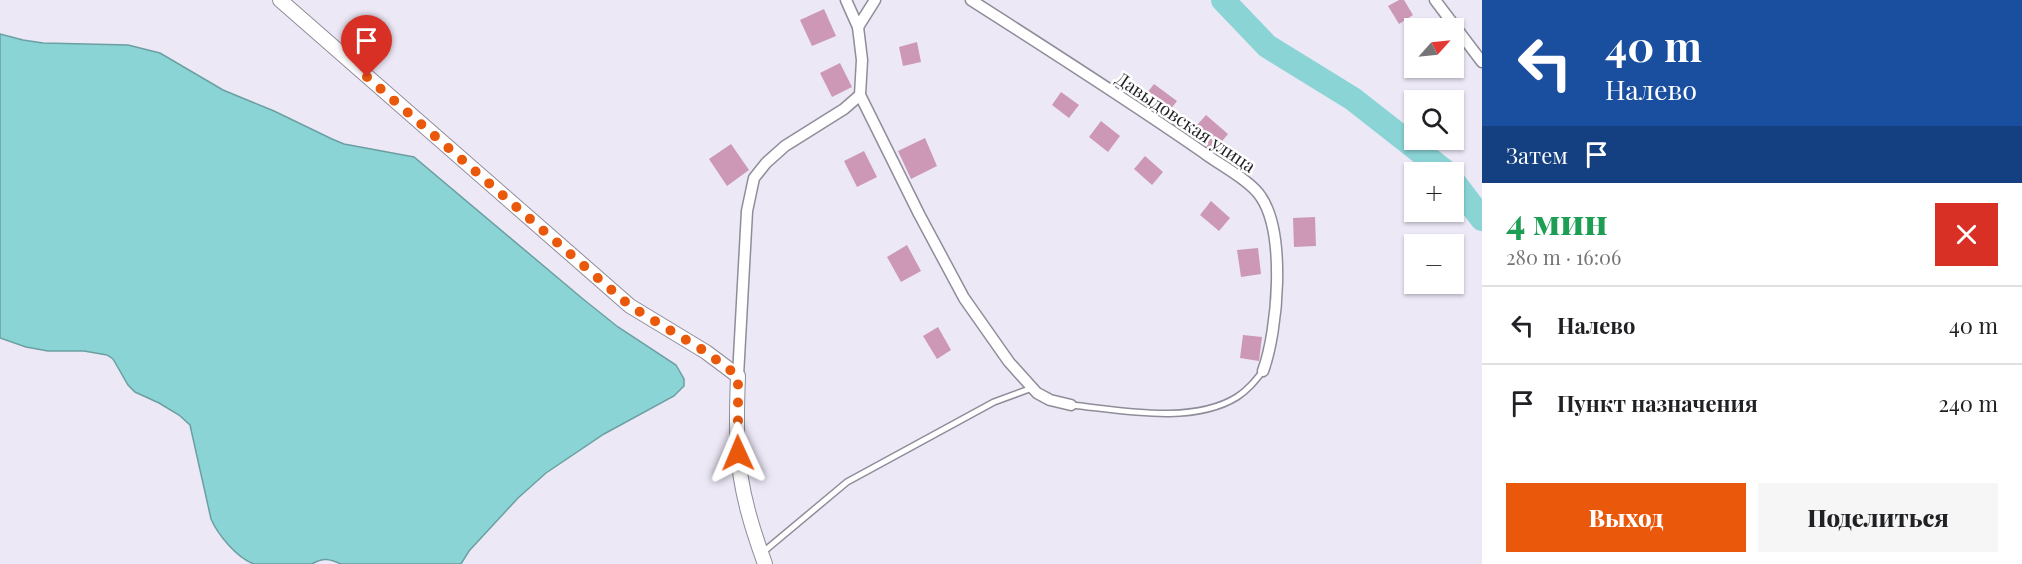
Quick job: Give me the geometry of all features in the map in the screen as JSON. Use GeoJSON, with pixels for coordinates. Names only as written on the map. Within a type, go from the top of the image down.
{"type":"FeatureCollection","features":[{"type":"Feature","properties":{"kind":"street"},"geometry":{"type":"LineString","coordinates":[[280,0],[630,306],[706,352],[738,376]]}},
{"type":"Feature","properties":{"kind":"street"},"geometry":{"type":"LineString","coordinates":[[846,0],[858,27],[862,60],[860,95],[964,298],[991,337],[1032,388],[1050,400],[1071,405]]}},
{"type":"Feature","properties":{"kind":"street"},"geometry":{"type":"LineString","coordinates":[[858,27],[875,0]]}},
{"type":"Feature","properties":{"kind":"street","name":"Давыдовская улица"},"geometry":{"type":"LineString","coordinates":[[971,0],[1185,140],[1258,192],[1268,208],[1272,221],[1277,300],[1270,352],[1263,370]]}},
{"type":"Feature","properties":{"kind":"street"},"geometry":{"type":"LineString","coordinates":[[1435,0],[1482,62]]}},
{"type":"Feature","properties":{"kind":"street"},"geometry":{"type":"LineString","coordinates":[[763,559],[747,507],[738,453],[738,376],[747,211],[750,193],[754,178],[766,163],[785,146],[844,109],[860,95]]}},
{"type":"Feature","properties":{"kind":"lane"},"geometry":{"type":"LineString","coordinates":[[1071,405],[1143,412],[1179,413],[1204,410],[1237,397],[1250,387],[1263,370]]}},
{"type":"Feature","properties":{"kind":"lane"},"geometry":{"type":"LineString","coordinates":[[763,559],[847,482],[994,402],[1032,388]]}},
{"type":"Feature","properties":{"kind":"shaded area"},"geometry":{"type":"Polygon","coordinates":[[[0,34],[43,43],[128,45],[160,53],[223,90],[344,144],[414,157],[618,327],[676,365],[684,379],[684,386],[674,396],[604,434],[546,473],[518,498],[469,551],[461,564],[341,564],[320,560],[312,564],[254,564],[248,561],[229,545],[211,519],[190,425],[179,415],[135,392],[128,385],[113,359],[107,355],[84,351],[48,351],[26,347],[0,338],[0,34]]]}},
{"type":"Feature","properties":{"kind":"building"},"geometry":{"type":"Polygon","coordinates":[[[1404,0],[1413,15],[1404,18],[1399,24],[1388,6],[1404,0]]]}},
{"type":"Feature","properties":{"kind":"building"},"geometry":{"type":"Polygon","coordinates":[[[824,9],[836,36],[812,46],[800,20],[824,9]]]}},
{"type":"Feature","properties":{"kind":"building"},"geometry":{"type":"Polygon","coordinates":[[[917,42],[921,62],[903,66],[899,47],[917,42]]]}},
{"type":"Feature","properties":{"kind":"building"},"geometry":{"type":"Polygon","coordinates":[[[840,63],[852,87],[832,97],[820,73],[840,63]]]}},
{"type":"Feature","properties":{"kind":"building"},"geometry":{"type":"Polygon","coordinates":[[[1154,84],[1177,101],[1163,119],[1140,102],[1154,84]]]}},
{"type":"Feature","properties":{"kind":"building"},"geometry":{"type":"Polygon","coordinates":[[[1061,92],[1079,105],[1069,118],[1052,105],[1061,92]]]}},
{"type":"Feature","properties":{"kind":"building"},"geometry":{"type":"Polygon","coordinates":[[[1206,115],[1228,134],[1213,152],[1190,133],[1206,115]]]}},
{"type":"Feature","properties":{"kind":"building"},"geometry":{"type":"Polygon","coordinates":[[[1101,121],[1120,136],[1108,152],[1089,137],[1101,121]]]}},
{"type":"Feature","properties":{"kind":"building"},"geometry":{"type":"Polygon","coordinates":[[[925,138],[937,166],[911,179],[898,151],[925,138]]]}},
{"type":"Feature","properties":{"kind":"building"},"geometry":{"type":"Polygon","coordinates":[[[731,144],[749,170],[727,186],[709,159],[731,144]]]}},
{"type":"Feature","properties":{"kind":"building"},"geometry":{"type":"Polygon","coordinates":[[[864,151],[877,177],[857,187],[844,161],[864,151]]]}},
{"type":"Feature","properties":{"kind":"building"},"geometry":{"type":"Polygon","coordinates":[[[1145,156],[1163,172],[1152,185],[1134,169],[1145,156]]]}},
{"type":"Feature","properties":{"kind":"building"},"geometry":{"type":"Polygon","coordinates":[[[1211,201],[1230,218],[1219,231],[1200,215],[1211,201]]]}},
{"type":"Feature","properties":{"kind":"building"},"geometry":{"type":"Polygon","coordinates":[[[1315,217],[1316,246],[1294,247],[1293,218],[1315,217]]]}},
{"type":"Feature","properties":{"kind":"building"},"geometry":{"type":"Polygon","coordinates":[[[907,245],[921,271],[901,282],[887,257],[907,245]]]}},
{"type":"Feature","properties":{"kind":"building"},"geometry":{"type":"Polygon","coordinates":[[[1258,248],[1261,274],[1241,277],[1237,250],[1258,248]]]}},
{"type":"Feature","properties":{"kind":"building"},"geometry":{"type":"Polygon","coordinates":[[[938,327],[951,350],[937,359],[923,336],[938,327]]]}},
{"type":"Feature","properties":{"kind":"building"},"geometry":{"type":"Polygon","coordinates":[[[1243,335],[1262,337],[1259,361],[1240,358],[1243,335]]]}},
{"type":"Feature","properties":{"kind":"waterway"},"geometry":{"type":"LineString","coordinates":[[1223,0],[1267,46],[1353,99],[1433,162]]}},
{"type":"Feature","properties":{"kind":"waterway"},"geometry":{"type":"LineString","coordinates":[[1464,195],[1482,219]]}},
{"type":"Feature","properties":{"kind":"route"},"geometry":{"type":"LineString","coordinates":[[367,77],[630,306],[706,352],[738,376],[738,453]]}}]}
